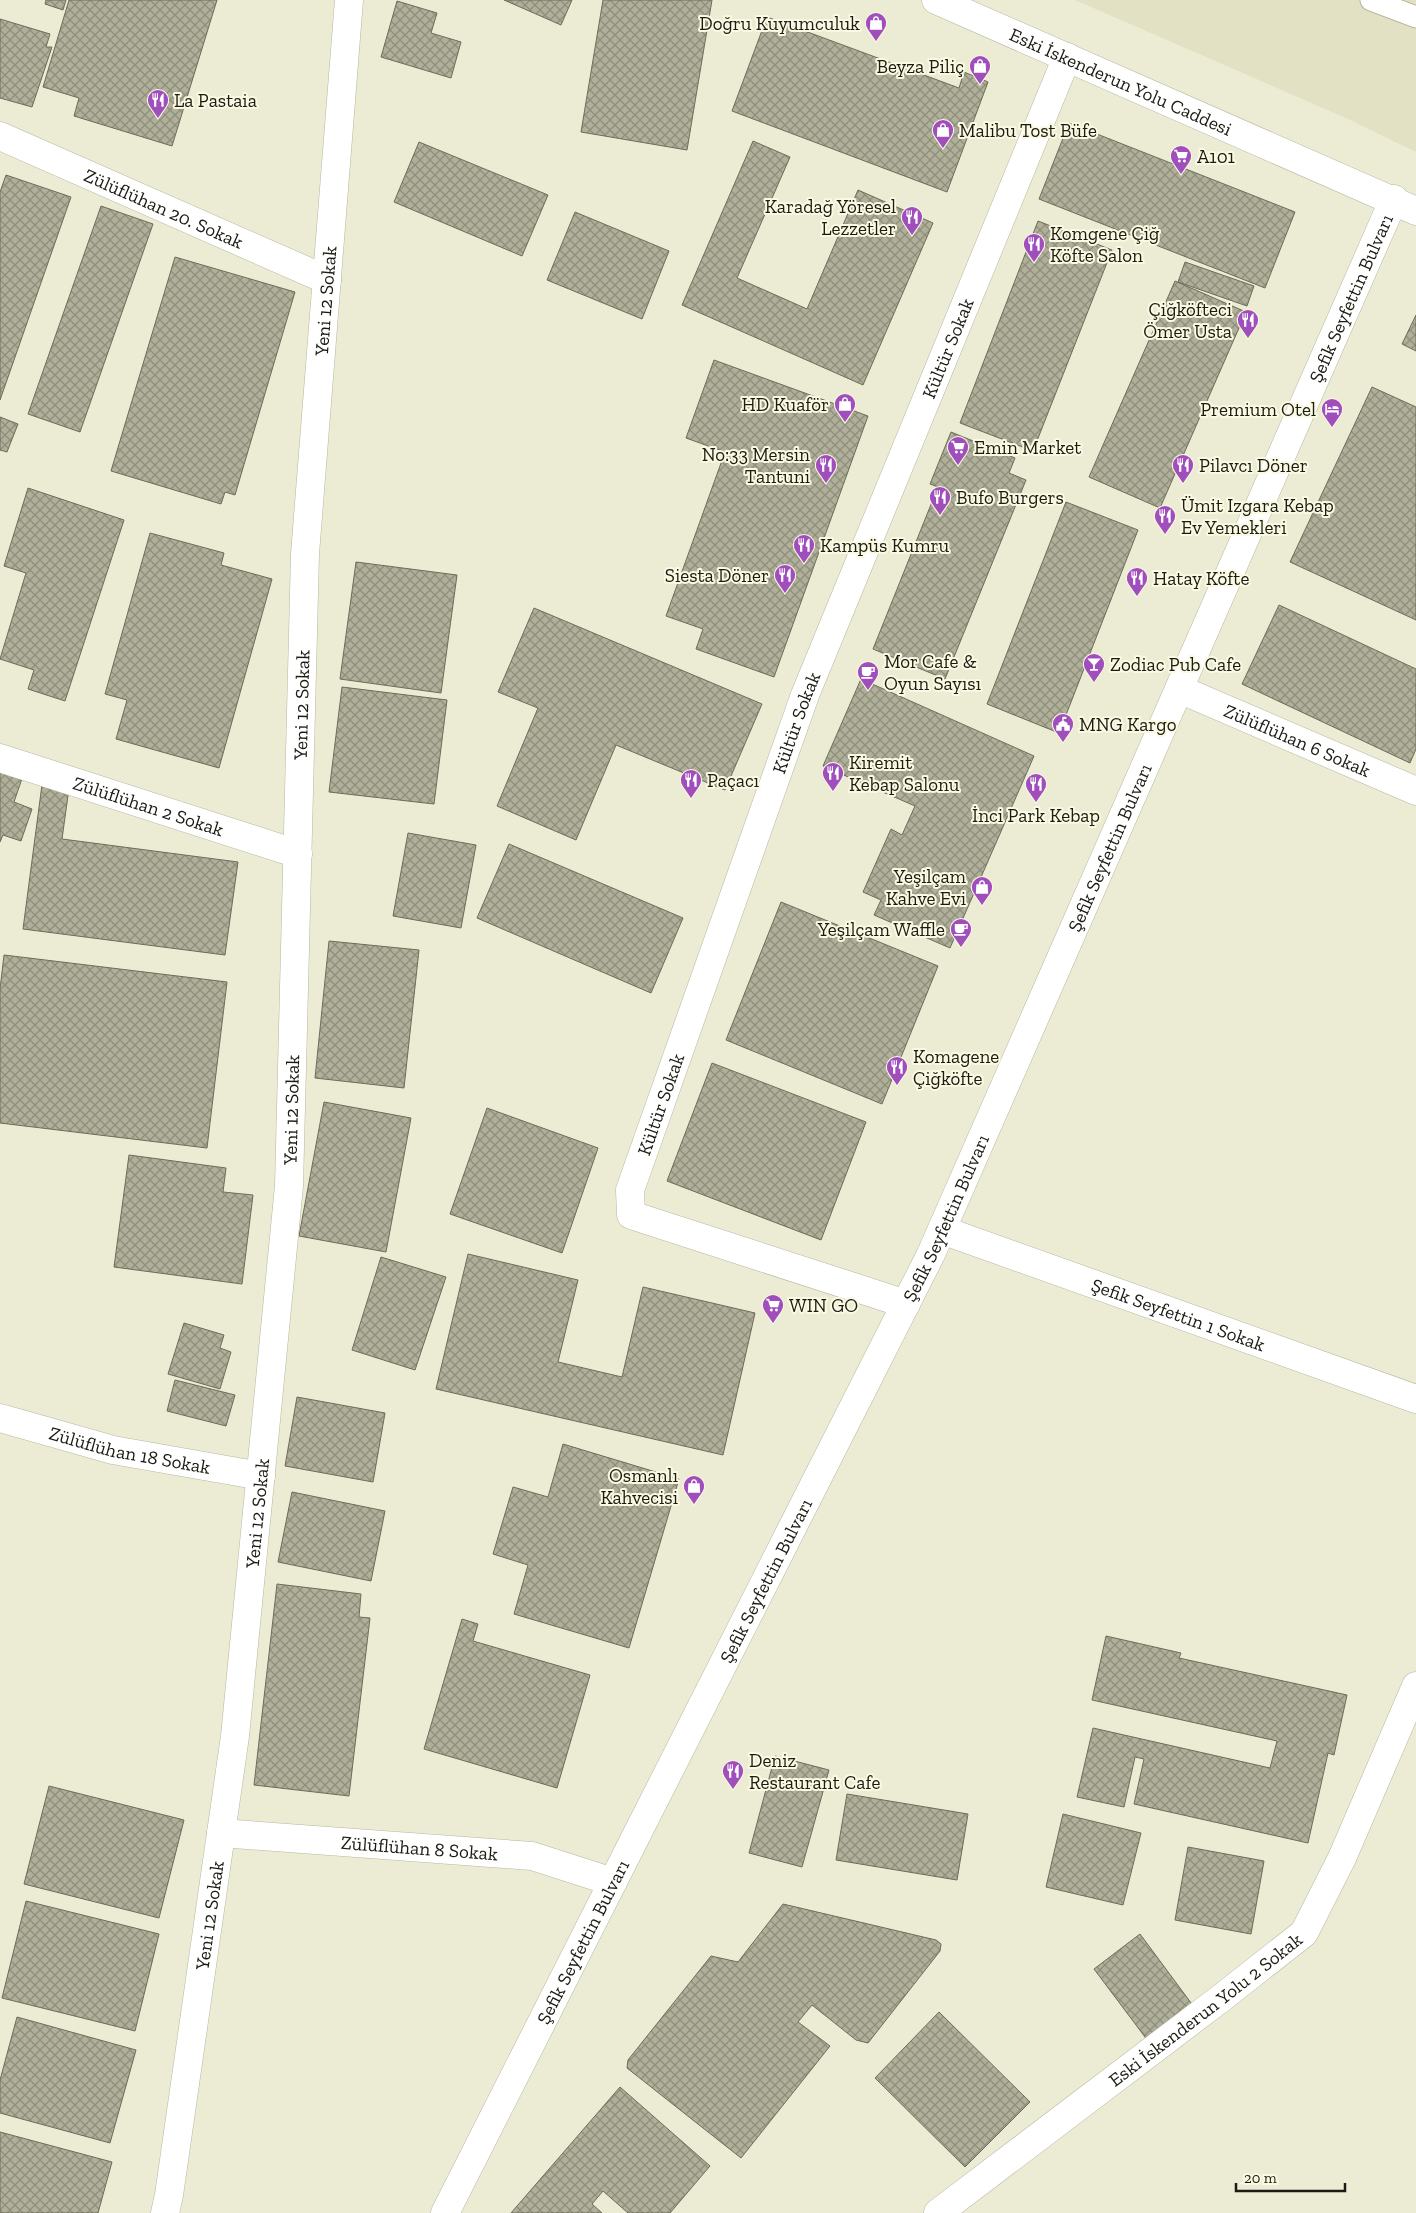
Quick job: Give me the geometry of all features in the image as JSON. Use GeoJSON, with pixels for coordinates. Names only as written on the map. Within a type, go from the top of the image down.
{"type":"FeatureCollection","features":[{"type":"Feature","properties":{"kind":"street","name":"Yeni 12 Sokak"},"geometry":{"type":"LineString","coordinates":[[165,2213],[234,1736],[289,1186],[305,554],[349,0]]}},
{"type":"Feature","properties":{"kind":"street","name":"Eski İskenderun Yolu Caddesi"},"geometry":{"type":"LineString","coordinates":[[936,0],[1405,205]]}},
{"type":"Feature","properties":{"kind":"street","name":"Kültür Sokak"},"geometry":{"type":"LineString","coordinates":[[906,1304],[631,1215],[630,1190],[804,695],[1067,57]]}},
{"type":"Feature","properties":{"kind":"street","name":"Zülüflühan 20. Sokak"},"geometry":{"type":"LineString","coordinates":[[0,136],[327,280]]}},
{"type":"Feature","properties":{"kind":"street","name":"Şefik Seyfettin Bulvarı"},"geometry":{"type":"LineString","coordinates":[[445,2213],[942,1230],[1179,689],[1405,205]]}},
{"type":"Feature","properties":{"kind":"street","name":"Zülüflühan 6 Sokak"},"geometry":{"type":"LineString","coordinates":[[1179,689],[1416,791]]}},
{"type":"Feature","properties":{"kind":"street","name":"Zülüflühan 2 Sokak"},"geometry":{"type":"LineString","coordinates":[[0,758],[298,854]]}},
{"type":"Feature","properties":{"kind":"street","name":"Şefik Seyfettin 1 Sokak"},"geometry":{"type":"LineString","coordinates":[[942,1230],[1416,1399]]}},
{"type":"Feature","properties":{"kind":"street","name":"Zülüflühan 18 Sokak"},"geometry":{"type":"LineString","coordinates":[[0,1418],[112,1450],[260,1476]]}},
{"type":"Feature","properties":{"kind":"street","name":"Eski İskenderun Yolu 2 Sokak"},"geometry":{"type":"LineString","coordinates":[[938,2213],[1220,1999],[1304,1932],[1342,1858],[1416,1686]]}},
{"type":"Feature","properties":{"kind":"street","name":"Zülüflühan 8 Sokak"},"geometry":{"type":"LineString","coordinates":[[221,1833],[532,1856],[613,1882]]}},
{"type":"Feature","properties":{"kind":"lane"},"geometry":{"type":"LineString","coordinates":[[1371,0],[1416,17]]}},
{"type":"Feature","properties":{"kind":"shaded area"},"geometry":{"type":"Polygon","coordinates":[[[1075,0],[1416,0],[1416,152],[1348,119],[1075,0]]]}},
{"type":"Feature","properties":{"kind":"building"},"geometry":{"type":"Polygon","coordinates":[[[46,0],[66,0],[63,10],[45,4],[46,0]]]}},
{"type":"Feature","properties":{"kind":"building"},"geometry":{"type":"Polygon","coordinates":[[[69,0],[217,0],[172,146],[74,116],[79,98],[43,87],[69,0]]]}},
{"type":"Feature","properties":{"kind":"building"},"geometry":{"type":"Polygon","coordinates":[[[504,0],[572,0],[561,25],[504,0]]]}},
{"type":"Feature","properties":{"kind":"building"},"geometry":{"type":"Polygon","coordinates":[[[603,0],[712,0],[687,150],[581,132],[603,0]]]}},
{"type":"Feature","properties":{"kind":"building"},"geometry":{"type":"Polygon","coordinates":[[[397,1],[437,13],[431,33],[461,42],[451,78],[381,57],[397,1]]]}},
{"type":"Feature","properties":{"kind":"building"},"geometry":{"type":"Polygon","coordinates":[[[767,17],[959,88],[964,72],[988,82],[947,192],[732,111],[767,17]]]}},
{"type":"Feature","properties":{"kind":"building"},"geometry":{"type":"Polygon","coordinates":[[[0,19],[50,34],[46,47],[52,47],[32,107],[0,98],[0,19]]]}},
{"type":"Feature","properties":{"kind":"building"},"geometry":{"type":"Polygon","coordinates":[[[1069,123],[1295,212],[1265,288],[1039,199],[1069,123]]]}},
{"type":"Feature","properties":{"kind":"building"},"geometry":{"type":"Polygon","coordinates":[[[753,141],[790,157],[737,278],[807,309],[858,190],[933,223],[863,385],[682,305],[753,141]]]}},
{"type":"Feature","properties":{"kind":"building"},"geometry":{"type":"Polygon","coordinates":[[[419,142],[548,195],[522,256],[394,202],[419,142]]]}},
{"type":"Feature","properties":{"kind":"building"},"geometry":{"type":"Polygon","coordinates":[[[6,175],[71,197],[0,400],[0,192],[6,175]]]}},
{"type":"Feature","properties":{"kind":"building"},"geometry":{"type":"Polygon","coordinates":[[[101,206],[153,224],[80,432],[28,414],[101,206]]]}},
{"type":"Feature","properties":{"kind":"building"},"geometry":{"type":"Polygon","coordinates":[[[575,212],[669,251],[642,319],[547,280],[575,212]]]}},
{"type":"Feature","properties":{"kind":"building"},"geometry":{"type":"Polygon","coordinates":[[[1038,221],[1112,250],[1033,451],[960,423],[1038,221]]]}},
{"type":"Feature","properties":{"kind":"building"},"geometry":{"type":"Polygon","coordinates":[[[175,257],[295,292],[235,495],[225,492],[221,504],[111,471],[175,257]]]}},
{"type":"Feature","properties":{"kind":"building"},"geometry":{"type":"Polygon","coordinates":[[[1185,262],[1254,286],[1247,306],[1178,282],[1185,262]]]}},
{"type":"Feature","properties":{"kind":"building"},"geometry":{"type":"Polygon","coordinates":[[[1175,281],[1246,312],[1160,508],[1089,477],[1175,281]]]}},
{"type":"Feature","properties":{"kind":"building"},"geometry":{"type":"Polygon","coordinates":[[[1416,315],[1416,351],[1402,344],[1416,315]]]}},
{"type":"Feature","properties":{"kind":"building"},"geometry":{"type":"Polygon","coordinates":[[[714,360],[868,416],[774,677],[696,649],[703,629],[666,616],[725,452],[686,438],[714,360]]]}},
{"type":"Feature","properties":{"kind":"building"},"geometry":{"type":"Polygon","coordinates":[[[1372,387],[1416,407],[1416,620],[1290,562],[1372,387]]]}},
{"type":"Feature","properties":{"kind":"building"},"geometry":{"type":"Polygon","coordinates":[[[0,417],[18,424],[7,452],[0,450],[0,417]]]}},
{"type":"Feature","properties":{"kind":"building"},"geometry":{"type":"Polygon","coordinates":[[[951,432],[1015,458],[1009,473],[1026,480],[945,679],[873,649],[938,487],[930,484],[951,432]]]}},
{"type":"Feature","properties":{"kind":"building"},"geometry":{"type":"Polygon","coordinates":[[[28,488],[124,520],[65,701],[28,689],[34,670],[0,659],[26,573],[4,566],[28,488]]]}},
{"type":"Feature","properties":{"kind":"building"},"geometry":{"type":"Polygon","coordinates":[[[1066,502],[1138,530],[1059,733],[987,704],[1066,502]]]}},
{"type":"Feature","properties":{"kind":"building"},"geometry":{"type":"Polygon","coordinates":[[[150,533],[224,553],[221,565],[272,579],[219,768],[116,739],[127,700],[105,694],[150,533]]]}},
{"type":"Feature","properties":{"kind":"building"},"geometry":{"type":"Polygon","coordinates":[[[356,562],[457,575],[441,693],[340,679],[356,562]]]}},
{"type":"Feature","properties":{"kind":"building"},"geometry":{"type":"Polygon","coordinates":[[[1279,605],[1416,669],[1416,749],[1410,763],[1242,684],[1279,605]]]}},
{"type":"Feature","properties":{"kind":"building"},"geometry":{"type":"Polygon","coordinates":[[[534,608],[762,704],[725,790],[616,745],[576,840],[497,806],[538,708],[498,692],[534,608]]]}},
{"type":"Feature","properties":{"kind":"building"},"geometry":{"type":"Polygon","coordinates":[[[861,679],[1034,756],[950,948],[874,915],[881,900],[863,892],[891,829],[902,835],[915,806],[823,766],[861,679]]]}},
{"type":"Feature","properties":{"kind":"building"},"geometry":{"type":"Polygon","coordinates":[[[342,687],[447,700],[434,804],[329,792],[342,687]]]}},
{"type":"Feature","properties":{"kind":"building"},"geometry":{"type":"Polygon","coordinates":[[[0,748],[29,758],[14,802],[32,809],[21,841],[3,835],[0,842],[0,748]]]}},
{"type":"Feature","properties":{"kind":"building"},"geometry":{"type":"Polygon","coordinates":[[[43,777],[70,781],[62,839],[238,862],[225,955],[23,929],[43,777]]]}},
{"type":"Feature","properties":{"kind":"building"},"geometry":{"type":"Polygon","coordinates":[[[408,833],[476,845],[461,928],[393,916],[408,833]]]}},
{"type":"Feature","properties":{"kind":"building"},"geometry":{"type":"Polygon","coordinates":[[[509,844],[683,918],[651,993],[477,918],[509,844]]]}},
{"type":"Feature","properties":{"kind":"building"},"geometry":{"type":"Polygon","coordinates":[[[781,902],[938,966],[882,1104],[726,1040],[781,902]]]}},
{"type":"Feature","properties":{"kind":"building"},"geometry":{"type":"Polygon","coordinates":[[[329,941],[419,950],[404,1088],[315,1078],[329,941]]]}},
{"type":"Feature","properties":{"kind":"building"},"geometry":{"type":"Polygon","coordinates":[[[4,955],[227,982],[207,1148],[0,1123],[0,989],[4,955]]]}},
{"type":"Feature","properties":{"kind":"building"},"geometry":{"type":"Polygon","coordinates":[[[712,1063],[866,1122],[821,1240],[667,1181],[712,1063]]]}},
{"type":"Feature","properties":{"kind":"building"},"geometry":{"type":"Polygon","coordinates":[[[324,1102],[411,1118],[386,1252],[299,1236],[324,1102]]]}},
{"type":"Feature","properties":{"kind":"building"},"geometry":{"type":"Polygon","coordinates":[[[487,1108],[598,1148],[562,1253],[450,1214],[487,1108]]]}},
{"type":"Feature","properties":{"kind":"building"},"geometry":{"type":"Polygon","coordinates":[[[129,1155],[226,1168],[223,1192],[253,1195],[242,1284],[114,1267],[129,1155]]]}},
{"type":"Feature","properties":{"kind":"building"},"geometry":{"type":"Polygon","coordinates":[[[468,1254],[578,1280],[558,1362],[622,1377],[643,1287],[755,1313],[723,1455],[436,1389],[468,1254]]]}},
{"type":"Feature","properties":{"kind":"building"},"geometry":{"type":"Polygon","coordinates":[[[381,1257],[446,1277],[415,1370],[352,1350],[381,1257]]]}},
{"type":"Feature","properties":{"kind":"building"},"geometry":{"type":"Polygon","coordinates":[[[184,1323],[224,1335],[220,1348],[231,1352],[220,1389],[168,1374],[184,1323]]]}},
{"type":"Feature","properties":{"kind":"building"},"geometry":{"type":"Polygon","coordinates":[[[175,1380],[235,1395],[226,1426],[167,1411],[175,1380]]]}},
{"type":"Feature","properties":{"kind":"building"},"geometry":{"type":"Polygon","coordinates":[[[297,1397],[385,1413],[373,1482],[285,1466],[297,1397]]]}},
{"type":"Feature","properties":{"kind":"building"},"geometry":{"type":"Polygon","coordinates":[[[563,1444],[679,1479],[629,1648],[514,1614],[528,1565],[493,1554],[513,1487],[548,1497],[563,1444]]]}},
{"type":"Feature","properties":{"kind":"building"},"geometry":{"type":"Polygon","coordinates":[[[292,1492],[385,1511],[371,1581],[278,1562],[292,1492]]]}},
{"type":"Feature","properties":{"kind":"building"},"geometry":{"type":"Polygon","coordinates":[[[277,1584],[361,1594],[359,1617],[370,1618],[349,1796],[254,1785],[277,1584]]]}},
{"type":"Feature","properties":{"kind":"building"},"geometry":{"type":"Polygon","coordinates":[[[462,1619],[478,1624],[473,1641],[590,1675],[557,1788],[424,1749],[462,1619]]]}},
{"type":"Feature","properties":{"kind":"building"},"geometry":{"type":"Polygon","coordinates":[[[1106,1636],[1181,1653],[1179,1658],[1347,1695],[1334,1755],[1328,1753],[1308,1843],[1134,1804],[1144,1759],[1135,1757],[1124,1807],[1077,1797],[1093,1728],[1270,1768],[1277,1741],[1092,1700],[1106,1636]]]}},
{"type":"Feature","properties":{"kind":"building"},"geometry":{"type":"Polygon","coordinates":[[[775,1756],[829,1770],[802,1867],[749,1853],[775,1756]]]}},
{"type":"Feature","properties":{"kind":"building"},"geometry":{"type":"Polygon","coordinates":[[[49,1786],[184,1820],[159,1918],[24,1884],[49,1786]]]}},
{"type":"Feature","properties":{"kind":"building"},"geometry":{"type":"Polygon","coordinates":[[[847,1794],[968,1814],[957,1880],[836,1860],[847,1794]]]}},
{"type":"Feature","properties":{"kind":"building"},"geometry":{"type":"Polygon","coordinates":[[[1063,1814],[1141,1833],[1123,1905],[1046,1887],[1063,1814]]]}},
{"type":"Feature","properties":{"kind":"building"},"geometry":{"type":"Polygon","coordinates":[[[1188,1847],[1264,1861],[1251,1934],[1175,1920],[1188,1847]]]}},
{"type":"Feature","properties":{"kind":"building"},"geometry":{"type":"Polygon","coordinates":[[[26,1901],[159,1934],[135,2031],[2,1998],[26,1901]]]}},
{"type":"Feature","properties":{"kind":"building"},"geometry":{"type":"Polygon","coordinates":[[[783,1904],[936,1940],[941,1944],[940,1951],[868,2043],[856,2040],[812,2005],[798,2022],[830,2046],[741,2158],[627,2068],[628,2060],[711,1956],[738,1962],[783,1904]]]}},
{"type":"Feature","properties":{"kind":"building"},"geometry":{"type":"Polygon","coordinates":[[[1140,1934],[1197,2011],[1151,2045],[1094,1969],[1140,1934]]]}},
{"type":"Feature","properties":{"kind":"building"},"geometry":{"type":"Polygon","coordinates":[[[939,2012],[1030,2102],[965,2167],[875,2078],[939,2012]]]}},
{"type":"Feature","properties":{"kind":"building"},"geometry":{"type":"Polygon","coordinates":[[[17,2017],[136,2050],[110,2143],[0,2113],[0,2080],[17,2017]]]}},
{"type":"Feature","properties":{"kind":"building"},"geometry":{"type":"Polygon","coordinates":[[[620,2087],[710,2166],[670,2213],[628,2213],[603,2191],[592,2204],[602,2213],[511,2213],[620,2087]]]}},
{"type":"Feature","properties":{"kind":"building"},"geometry":{"type":"Polygon","coordinates":[[[0,2132],[112,2162],[98,2213],[0,2213],[0,2132]]]}},
{"type":"Feature","properties":{"kind":"place","name":"Doğru Kuyumculuk"},"geometry":{"type":"Point","coordinates":[876,42]}},
{"type":"Feature","properties":{"kind":"place","name":"Beyza Piliç"},"geometry":{"type":"Point","coordinates":[980,85]}},
{"type":"Feature","properties":{"kind":"place","name":"La Pastaia"},"geometry":{"type":"Point","coordinates":[158,119]}},
{"type":"Feature","properties":{"kind":"place","name":"Malibu Tost Büfe"},"geometry":{"type":"Point","coordinates":[943,149]}},
{"type":"Feature","properties":{"kind":"place","name":"A101"},"geometry":{"type":"Point","coordinates":[1181,175]}},
{"type":"Feature","properties":{"kind":"place","name":"Karadağ Yöresel Lezzetler"},"geometry":{"type":"Point","coordinates":[912,236]}},
{"type":"Feature","properties":{"kind":"place","name":"Komgene Çiğ Köfte Salon"},"geometry":{"type":"Point","coordinates":[1034,263]}},
{"type":"Feature","properties":{"kind":"place","name":"Çiğköfteci Ömer Usta"},"geometry":{"type":"Point","coordinates":[1248,339]}},
{"type":"Feature","properties":{"kind":"place","name":"HD Kuaför"},"geometry":{"type":"Point","coordinates":[845,423]}},
{"type":"Feature","properties":{"kind":"place","name":"Premium Otel"},"geometry":{"type":"Point","coordinates":[1332,428]}},
{"type":"Feature","properties":{"kind":"place","name":"Emin Market"},"geometry":{"type":"Point","coordinates":[958,466]}},
{"type":"Feature","properties":{"kind":"place","name":"No:33 Mersin Tantuni"},"geometry":{"type":"Point","coordinates":[826,484]}},
{"type":"Feature","properties":{"kind":"place","name":"Pilavcı Döner"},"geometry":{"type":"Point","coordinates":[1183,484]}},
{"type":"Feature","properties":{"kind":"place","name":"Bufo Burgers"},"geometry":{"type":"Point","coordinates":[940,516]}},
{"type":"Feature","properties":{"kind":"place","name":"Ümit Izgara Kebap Ev Yemekleri"},"geometry":{"type":"Point","coordinates":[1165,535]}},
{"type":"Feature","properties":{"kind":"place","name":"Kampüs Kumru"},"geometry":{"type":"Point","coordinates":[804,564]}},
{"type":"Feature","properties":{"kind":"place","name":"Siesta Döner"},"geometry":{"type":"Point","coordinates":[785,594]}},
{"type":"Feature","properties":{"kind":"place","name":"Hatay Köfte"},"geometry":{"type":"Point","coordinates":[1137,597]}},
{"type":"Feature","properties":{"kind":"place","name":"Zodiac Pub Cafe"},"geometry":{"type":"Point","coordinates":[1094,683]}},
{"type":"Feature","properties":{"kind":"place","name":"Mor Cafe & Oyun Sayısı"},"geometry":{"type":"Point","coordinates":[868,691]}},
{"type":"Feature","properties":{"kind":"place","name":"MNG Kargo"},"geometry":{"type":"Point","coordinates":[1063,743]}},
{"type":"Feature","properties":{"kind":"place","name":"Kiremit Kebap Salonu"},"geometry":{"type":"Point","coordinates":[833,792]}},
{"type":"Feature","properties":{"kind":"place","name":"Paçacı"},"geometry":{"type":"Point","coordinates":[691,799]}},
{"type":"Feature","properties":{"kind":"place","name":"İnci Park Kebap"},"geometry":{"type":"Point","coordinates":[1036,803]}},
{"type":"Feature","properties":{"kind":"place","name":"Yeşilçam Kahve Evi"},"geometry":{"type":"Point","coordinates":[982,906]}},
{"type":"Feature","properties":{"kind":"place","name":"Yeşilçam Waffle"},"geometry":{"type":"Point","coordinates":[961,948]}},
{"type":"Feature","properties":{"kind":"place","name":"Komagene Çiğköfte"},"geometry":{"type":"Point","coordinates":[897,1086]}},
{"type":"Feature","properties":{"kind":"place","name":"WIN GO"},"geometry":{"type":"Point","coordinates":[773,1324]}},
{"type":"Feature","properties":{"kind":"place","name":"Osmanlı Kahvecisi"},"geometry":{"type":"Point","coordinates":[694,1505]}},
{"type":"Feature","properties":{"kind":"place","name":"Deniz Restaurant Cafe"},"geometry":{"type":"Point","coordinates":[733,1790]}}]}
